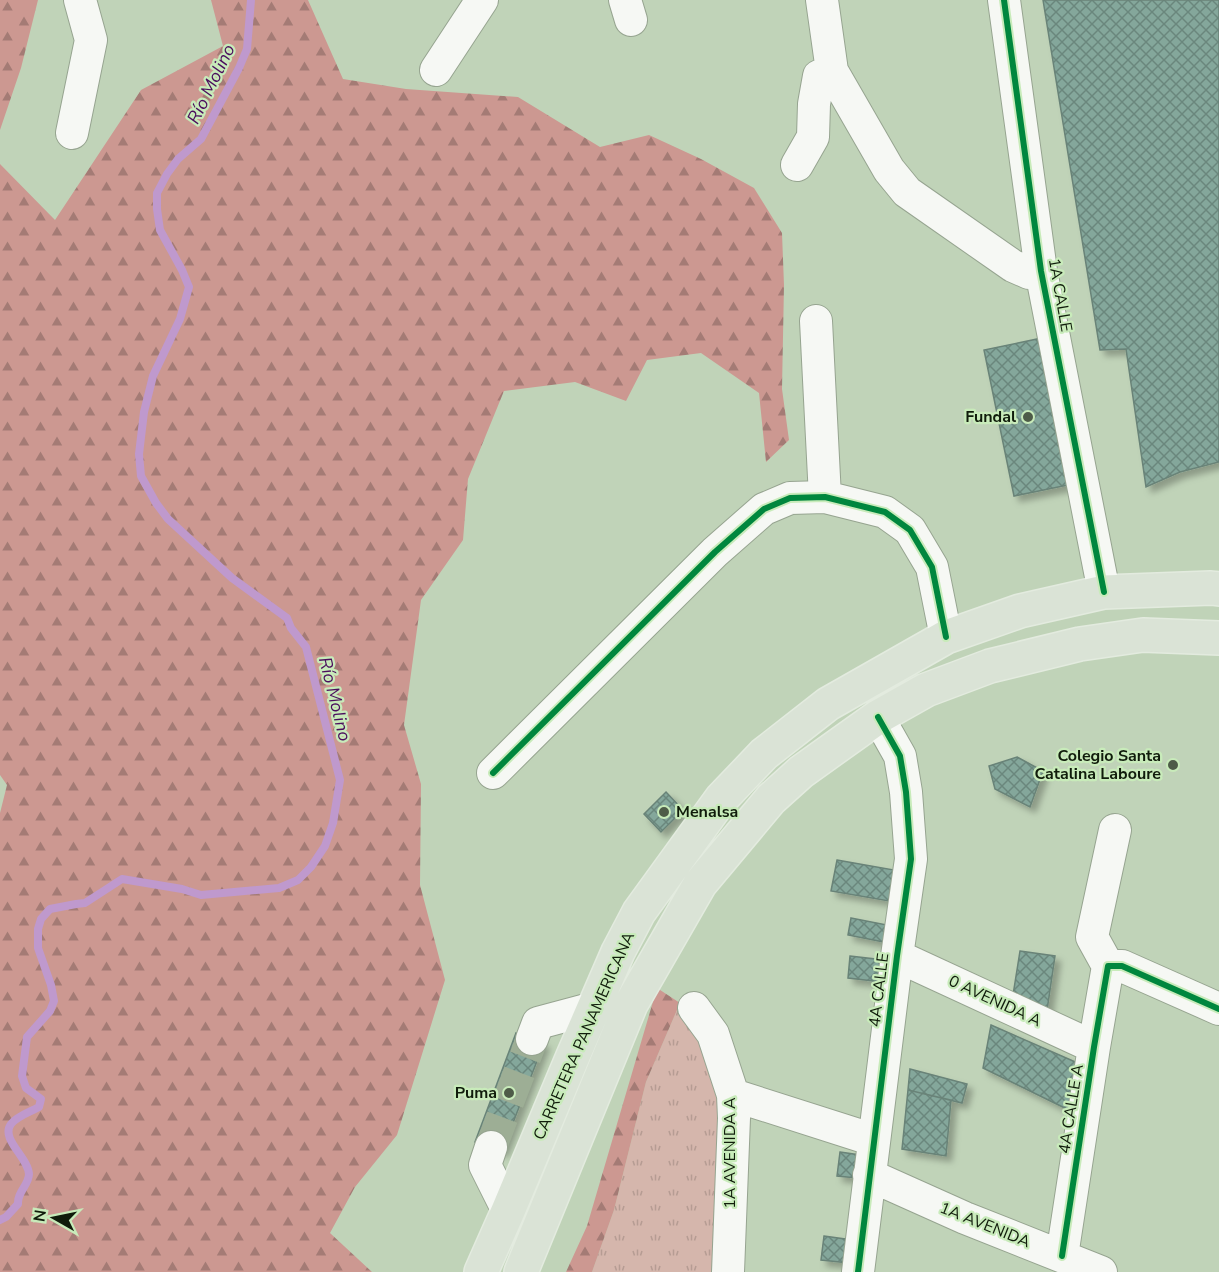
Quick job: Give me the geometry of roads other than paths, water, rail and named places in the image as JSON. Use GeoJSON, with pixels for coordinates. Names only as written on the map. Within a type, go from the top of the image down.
{"type":"FeatureCollection","features":[{"type":"Feature","properties":{"kind":"highway","name":"CARRETERA PANAMERICANA"},"geometry":{"type":"LineString","coordinates":[[481,1272],[618,952],[639,912],[721,799],[764,754],[828,704],[946,637],[1020,611],[1104,592],[1211,588],[1219,590]]}},
{"type":"Feature","properties":{"kind":"highway","name":"CARRETERA PANAMERICANA"},"geometry":{"type":"LineString","coordinates":[[520,1272],[631,1004],[700,884],[771,799],[801,772],[878,717],[927,690],[990,666],[1080,644],[1143,635],[1219,638]]}},
{"type":"Feature","properties":{"kind":"street"},"geometry":{"type":"LineString","coordinates":[[72,133],[91,40],[80,0]]}},
{"type":"Feature","properties":{"kind":"street"},"geometry":{"type":"LineString","coordinates":[[436,70],[482,0]]}},
{"type":"Feature","properties":{"kind":"street"},"geometry":{"type":"LineString","coordinates":[[822,0],[832,71],[889,170],[907,192],[1013,266],[1029,273],[1041,271]]}},
{"type":"Feature","properties":{"kind":"street","name":"1A CALLE"},"geometry":{"type":"LineString","coordinates":[[1004,0],[1041,271],[1104,592]]}},
{"type":"Feature","properties":{"kind":"street"},"geometry":{"type":"LineString","coordinates":[[797,165],[813,137],[814,104],[819,76],[832,71]]}},
{"type":"Feature","properties":{"kind":"street"},"geometry":{"type":"LineString","coordinates":[[816,321],[825,497]]}},
{"type":"Feature","properties":{"kind":"street"},"geometry":{"type":"LineString","coordinates":[[493,773],[715,552],[764,509],[790,498],[825,497],[885,512],[910,530],[932,567],[946,637]]}},
{"type":"Feature","properties":{"kind":"street","name":"4A CALLE"},"geometry":{"type":"LineString","coordinates":[[858,1272],[911,859],[907,803],[900,756],[878,717]]}},
{"type":"Feature","properties":{"kind":"street"},"geometry":{"type":"LineString","coordinates":[[1114,830],[1092,937],[1108,966],[1122,966],[1219,1009]]}},
{"type":"Feature","properties":{"kind":"street","name":"0 AVENIDA A"},"geometry":{"type":"LineString","coordinates":[[897,956],[1094,1047]]}},
{"type":"Feature","properties":{"kind":"street","name":"4A CALLE A"},"geometry":{"type":"LineString","coordinates":[[1062,1256],[1108,966]]}},
{"type":"Feature","properties":{"kind":"street"},"geometry":{"type":"LineString","coordinates":[[532,1039],[538,1023],[594,1008]]}},
{"type":"Feature","properties":{"kind":"street","name":"1A AVENIDA A"},"geometry":{"type":"LineString","coordinates":[[694,1008],[713,1034],[733,1095],[728,1272]]}},
{"type":"Feature","properties":{"kind":"street"},"geometry":{"type":"LineString","coordinates":[[733,1095],[874,1140]]}},
{"type":"Feature","properties":{"kind":"street"},"geometry":{"type":"LineString","coordinates":[[491,1147],[485,1165],[508,1211]]}},
{"type":"Feature","properties":{"kind":"street","name":"1A AVENIDA"},"geometry":{"type":"LineString","coordinates":[[869,1175],[965,1218],[1101,1272]]}},
{"type":"Feature","properties":{"kind":"waterway","name":"Río Molino"},"geometry":{"type":"LineString","coordinates":[[0,1220],[18,1204],[19,1196],[29,1174],[9,1136],[11,1124],[24,1114],[39,1107],[41,1099],[26,1088],[22,1076],[27,1037],[50,1011],[54,1001],[38,948],[38,929],[41,919],[50,909],[85,903],[122,879],[182,889],[201,895],[279,888],[298,880],[311,867],[325,846],[333,823],[340,780],[306,647],[291,628],[287,618],[232,578],[168,519],[141,476],[139,454],[144,412],[153,376],[180,319],[189,287],[160,230],[157,193],[178,159],[201,139],[239,68],[247,49],[251,0]]}},
{"type":"Feature","properties":{"kind":"tunnel"},"geometry":{"type":"LineString","coordinates":[[491,1147],[532,1039]]}},
{"type":"Feature","properties":{"kind":"place","name":"Fundal"},"geometry":{"type":"Point","coordinates":[1028,417]}},
{"type":"Feature","properties":{"kind":"place","name":"Colegio Santa Catalina Laboure"},"geometry":{"type":"Point","coordinates":[1173,765]}},
{"type":"Feature","properties":{"kind":"place","name":"Menalsa"},"geometry":{"type":"Point","coordinates":[664,812]}},
{"type":"Feature","properties":{"kind":"place","name":"Puma"},"geometry":{"type":"Point","coordinates":[509,1093]}}]}
